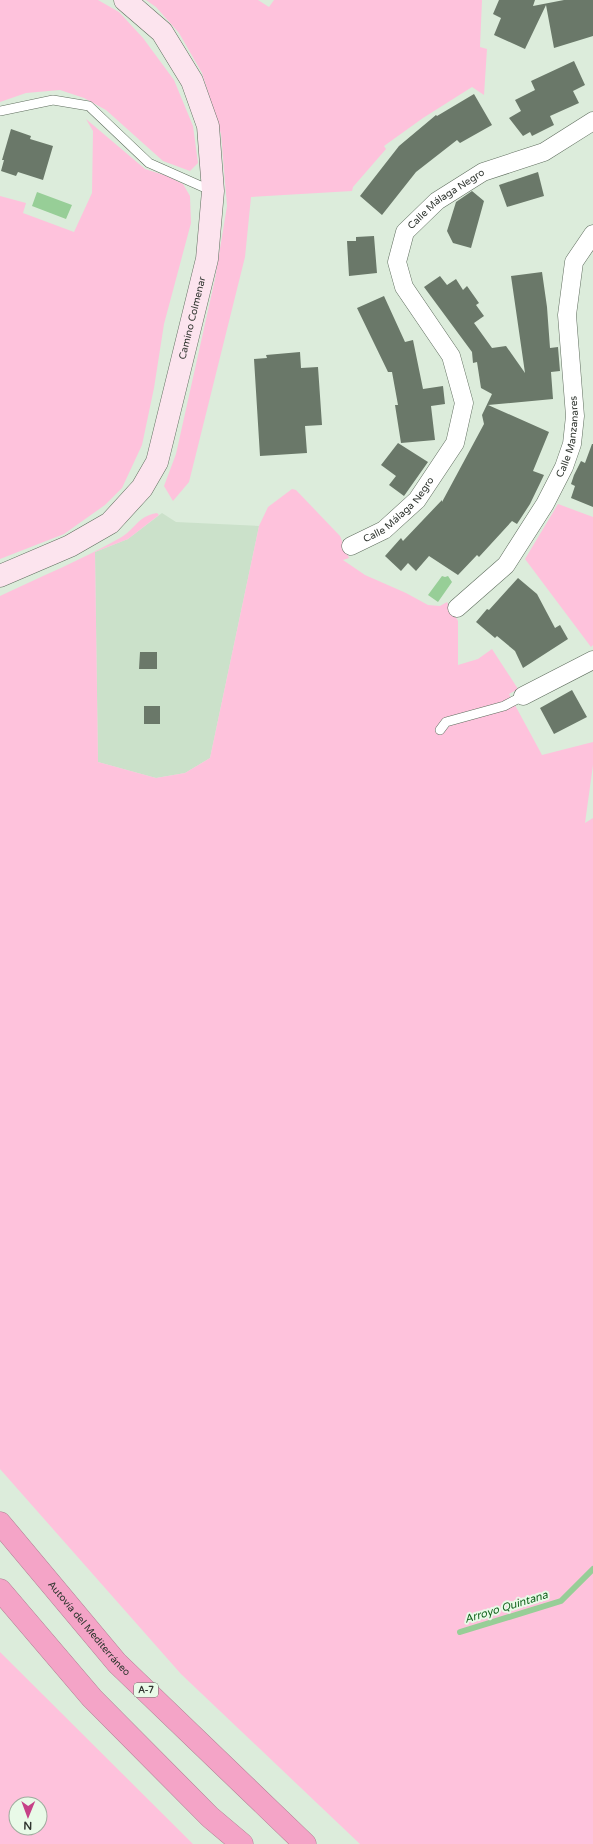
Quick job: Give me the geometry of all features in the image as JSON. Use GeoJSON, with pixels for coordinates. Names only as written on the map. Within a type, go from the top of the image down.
{"type":"FeatureCollection","features":[{"type":"Feature","properties":{"kind":"highway","name":"Autovía del Mediterráneo"},"geometry":{"type":"LineString","coordinates":[[0,1523],[117,1663],[305,1844]]}},
{"type":"Feature","properties":{"kind":"highway"},"geometry":{"type":"LineString","coordinates":[[0,1590],[92,1698],[210,1816],[242,1844]]}},
{"type":"Feature","properties":{"kind":"main road","name":"Camino Colmenar"},"geometry":{"type":"LineString","coordinates":[[0,576],[70,546],[110,523],[142,488],[157,462],[208,259],[213,191],[208,126],[192,81],[162,32],[124,0]]}},
{"type":"Feature","properties":{"kind":"street","name":"Calle Málaga Negro"},"geometry":{"type":"LineString","coordinates":[[352,546],[384,530],[417,500],[455,443],[464,403],[451,356],[404,287],[397,262],[405,232],[437,201],[483,172],[544,152],[593,121]]}},
{"type":"Feature","properties":{"kind":"street","name":"Calle Manzanares"},"geometry":{"type":"LineString","coordinates":[[457,608],[506,565],[545,504],[564,467],[572,444],[575,416],[568,315],[569,300],[574,262],[593,234]]}},
{"type":"Feature","properties":{"kind":"street"},"geometry":{"type":"LineString","coordinates":[[523,696],[593,660]]}},
{"type":"Feature","properties":{"kind":"lane"},"geometry":{"type":"LineString","coordinates":[[0,111],[53,100],[89,106],[149,163],[213,191]]}},
{"type":"Feature","properties":{"kind":"lane"},"geometry":{"type":"LineString","coordinates":[[440,730],[446,722],[504,706],[523,696]]}},
{"type":"Feature","properties":{"kind":"shaded area"},"geometry":{"type":"Polygon","coordinates":[[[0,0],[98,0],[119,12],[143,38],[174,80],[193,126],[198,163],[190,171],[163,161],[106,110],[84,98],[60,90],[26,93],[0,102],[0,0]]]}},
{"type":"Feature","properties":{"kind":"shaded area"},"geometry":{"type":"Polygon","coordinates":[[[146,0],[258,0],[269,7],[274,0],[482,0],[480,47],[487,49],[484,95],[472,87],[423,118],[384,146],[386,149],[353,187],[352,191],[251,197],[245,257],[189,482],[173,501],[164,486],[176,454],[215,279],[227,206],[221,134],[202,73],[179,33],[156,7],[146,0]]]}},
{"type":"Feature","properties":{"kind":"shaded area"},"geometry":{"type":"Polygon","coordinates":[[[86,119],[145,169],[167,176],[183,184],[190,196],[191,223],[164,324],[154,388],[142,445],[122,488],[105,505],[64,534],[0,559],[0,196],[26,203],[23,213],[74,232],[92,193],[93,131],[86,119]]]}},
{"type":"Feature","properties":{"kind":"shaded area"},"geometry":{"type":"Polygon","coordinates":[[[37,192],[72,205],[66,219],[32,206],[37,192]]]}},
{"type":"Feature","properties":{"kind":"shaded area"},"geometry":{"type":"Polygon","coordinates":[[[292,489],[296,490],[340,536],[349,558],[343,560],[365,575],[406,593],[428,605],[440,606],[447,602],[458,621],[458,665],[478,659],[492,649],[518,689],[509,694],[542,755],[593,742],[593,765],[585,823],[593,818],[593,1844],[360,1844],[181,1674],[0,1469],[0,596],[105,546],[125,535],[140,520],[157,513],[159,515],[128,539],[95,552],[98,762],[156,778],[185,773],[210,758],[259,526],[268,507],[292,489]]]}},
{"type":"Feature","properties":{"kind":"shaded area"},"geometry":{"type":"Polygon","coordinates":[[[558,504],[593,517],[593,645],[591,647],[525,559],[558,504]]]}},
{"type":"Feature","properties":{"kind":"shaded area"},"geometry":{"type":"Polygon","coordinates":[[[162,513],[176,522],[259,526],[210,758],[185,773],[156,778],[98,762],[95,552],[128,539],[162,513]]]}},
{"type":"Feature","properties":{"kind":"shaded area"},"geometry":{"type":"Polygon","coordinates":[[[442,576],[448,576],[452,582],[438,602],[428,595],[442,576]]]}},
{"type":"Feature","properties":{"kind":"shaded area"},"geometry":{"type":"Polygon","coordinates":[[[0,1652],[193,1844],[0,1844],[0,1652]]]}},
{"type":"Feature","properties":{"kind":"building"},"geometry":{"type":"Polygon","coordinates":[[[499,0],[535,0],[533,6],[564,0],[593,0],[593,36],[554,48],[546,5],[525,49],[494,35],[501,18],[493,14],[499,0]]]}},
{"type":"Feature","properties":{"kind":"building"},"geometry":{"type":"Polygon","coordinates":[[[574,61],[585,85],[573,91],[579,103],[550,116],[554,125],[532,136],[530,132],[523,136],[509,118],[521,111],[515,100],[535,90],[531,81],[574,61]]]}},
{"type":"Feature","properties":{"kind":"building"},"geometry":{"type":"Polygon","coordinates":[[[474,94],[492,125],[460,143],[457,140],[416,172],[382,215],[360,196],[399,146],[436,115],[437,116],[474,94]]]}},
{"type":"Feature","properties":{"kind":"building"},"geometry":{"type":"Polygon","coordinates":[[[11,129],[31,136],[30,139],[53,146],[43,180],[18,172],[16,176],[1,171],[4,160],[2,160],[11,129]]]}},
{"type":"Feature","properties":{"kind":"building"},"geometry":{"type":"Polygon","coordinates":[[[538,172],[544,196],[507,207],[499,185],[538,172]]]}},
{"type":"Feature","properties":{"kind":"building"},"geometry":{"type":"Polygon","coordinates":[[[472,191],[484,201],[471,248],[453,243],[447,231],[456,202],[472,191]]]}},
{"type":"Feature","properties":{"kind":"building"},"geometry":{"type":"Polygon","coordinates":[[[374,236],[377,273],[349,276],[347,241],[356,241],[356,237],[374,236]]]}},
{"type":"Feature","properties":{"kind":"building"},"geometry":{"type":"Polygon","coordinates":[[[542,272],[547,307],[550,348],[558,347],[560,371],[551,372],[553,399],[488,405],[549,432],[533,471],[544,475],[530,504],[517,524],[512,521],[479,557],[477,555],[458,575],[429,556],[416,571],[408,563],[401,571],[385,556],[401,538],[403,541],[442,500],[442,502],[484,424],[482,415],[492,394],[481,388],[477,362],[473,363],[472,352],[424,287],[440,276],[447,285],[456,279],[463,290],[467,286],[479,303],[476,305],[484,316],[474,323],[492,348],[506,346],[525,373],[511,276],[542,272]]]}},
{"type":"Feature","properties":{"kind":"building"},"geometry":{"type":"Polygon","coordinates":[[[384,296],[405,342],[413,340],[423,389],[443,386],[445,404],[431,406],[435,440],[401,443],[395,405],[398,405],[392,372],[388,372],[357,308],[384,296]]]}},
{"type":"Feature","properties":{"kind":"building"},"geometry":{"type":"Polygon","coordinates":[[[300,352],[301,368],[318,367],[322,425],[305,426],[307,453],[260,456],[254,359],[267,358],[266,355],[300,352]]]}},
{"type":"Feature","properties":{"kind":"building"},"geometry":{"type":"Polygon","coordinates":[[[398,443],[428,462],[404,496],[389,485],[396,476],[381,465],[398,443]]]}},
{"type":"Feature","properties":{"kind":"building"},"geometry":{"type":"Polygon","coordinates":[[[592,444],[593,507],[571,498],[575,486],[571,484],[574,475],[581,461],[585,463],[592,444]]]}},
{"type":"Feature","properties":{"kind":"building"},"geometry":{"type":"Polygon","coordinates":[[[518,578],[537,594],[555,628],[560,625],[568,639],[523,668],[515,651],[497,636],[495,638],[476,622],[518,578]]]}},
{"type":"Feature","properties":{"kind":"building"},"geometry":{"type":"Polygon","coordinates":[[[140,652],[157,652],[157,669],[139,669],[140,652]]]}},
{"type":"Feature","properties":{"kind":"building"},"geometry":{"type":"Polygon","coordinates":[[[572,690],[587,717],[554,734],[540,708],[572,690]]]}},
{"type":"Feature","properties":{"kind":"building"},"geometry":{"type":"Polygon","coordinates":[[[144,706],[160,706],[160,724],[144,724],[144,706]]]}},
{"type":"Feature","properties":{"kind":"waterway","name":"Arroyo Quintana"},"geometry":{"type":"LineString","coordinates":[[460,1632],[561,1601],[593,1569]]}}]}
